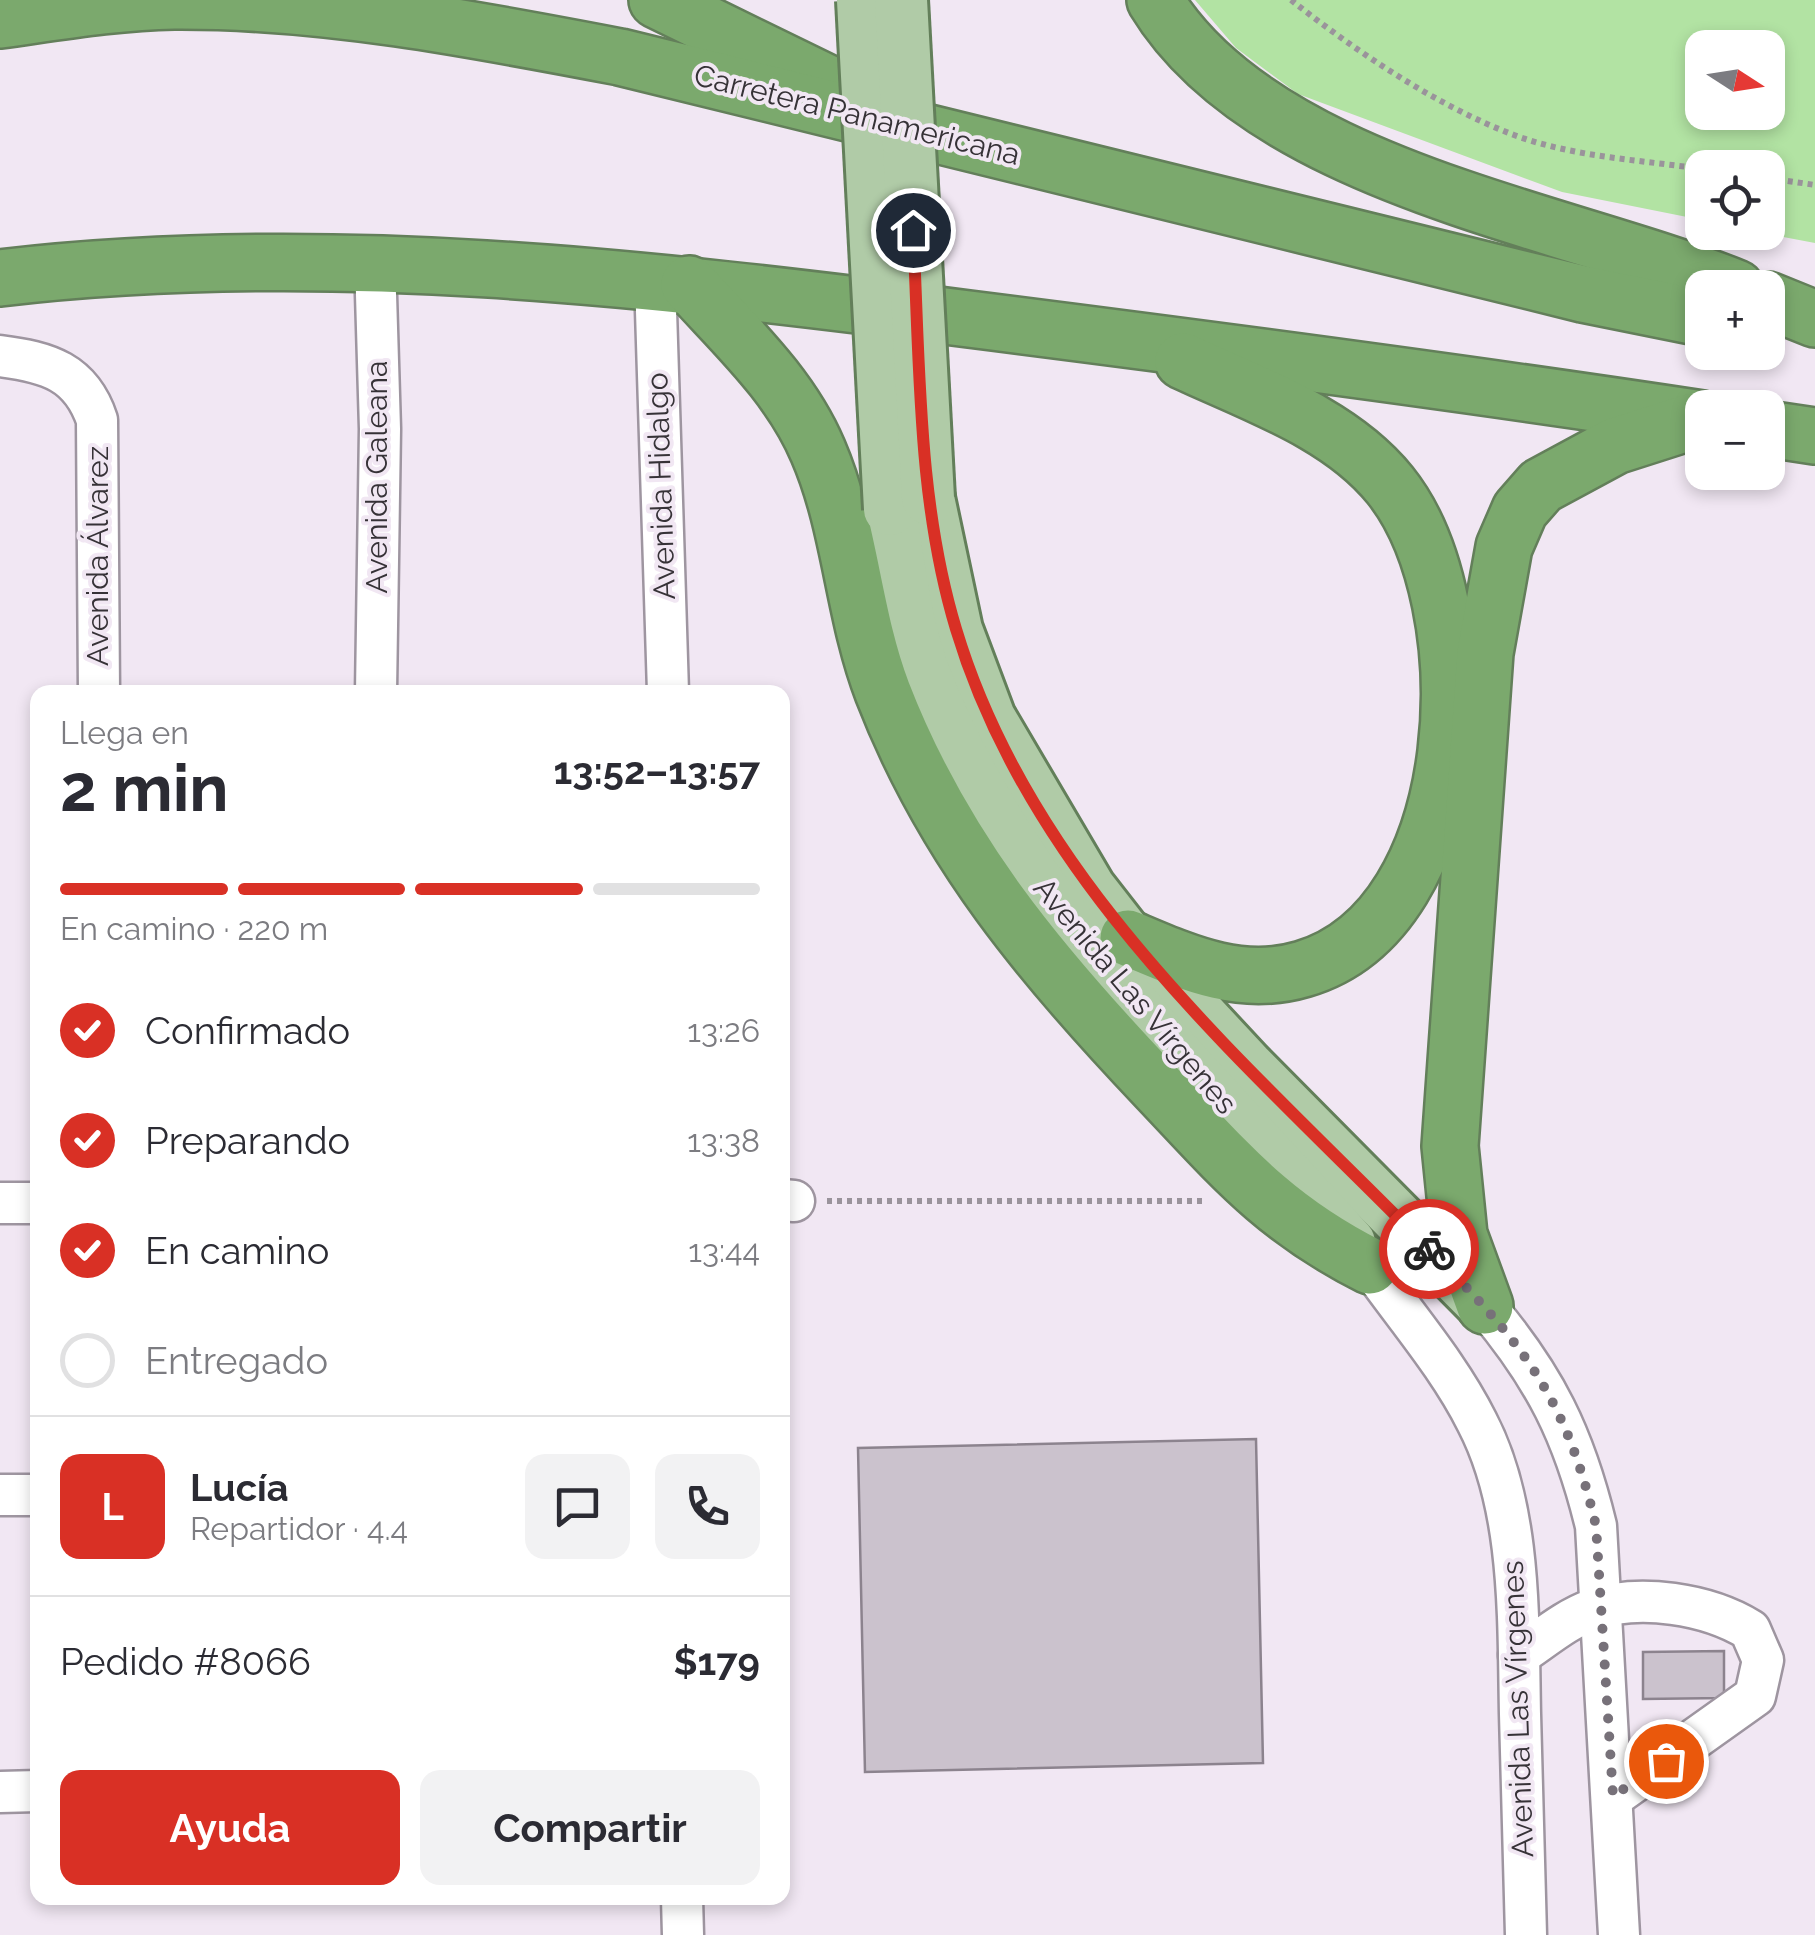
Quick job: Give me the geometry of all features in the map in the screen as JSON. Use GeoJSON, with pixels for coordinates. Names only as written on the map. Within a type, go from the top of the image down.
{"type":"FeatureCollection","features":[{"type":"Feature","properties":{"kind":"highway"},"geometry":{"type":"LineString","coordinates":[[658,0],[954,141]]}},
{"type":"Feature","properties":{"kind":"highway"},"geometry":{"type":"LineString","coordinates":[[1156,0],[1206,59],[1266,108],[1344,151],[1500,214],[1685,272]]}},
{"type":"Feature","properties":{"kind":"highway","name":"Carretera Panamericana"},"geometry":{"type":"LineString","coordinates":[[0,20],[173,1],[272,3],[374,14],[620,57],[954,141],[1096,171],[1583,294],[1685,315]]}},
{"type":"Feature","properties":{"kind":"highway"},"geometry":{"type":"LineString","coordinates":[[0,278],[182,265],[375,261],[672,282],[1396,373],[1685,417]]}},
{"type":"Feature","properties":{"kind":"highway"},"geometry":{"type":"LineString","coordinates":[[672,282],[774,375],[818,451],[883,691],[938,810],[976,875],[1082,1008],[1266,1202],[1322,1242],[1370,1266]]}},
{"type":"Feature","properties":{"kind":"highway"},"geometry":{"type":"LineString","coordinates":[[1785,307],[1815,319]]}},
{"type":"Feature","properties":{"kind":"highway"},"geometry":{"type":"LineString","coordinates":[[1785,334],[1815,340]]}},
{"type":"Feature","properties":{"kind":"highway"},"geometry":{"type":"LineString","coordinates":[[1128,938],[1203,970],[1264,976],[1305,969],[1340,951],[1378,922],[1401,894],[1424,852],[1434,819],[1450,650],[1430,554],[1412,516],[1362,456],[1324,429],[1140,340]]}},
{"type":"Feature","properties":{"kind":"highway"},"geometry":{"type":"LineString","coordinates":[[1485,1306],[1459,1234],[1450,1146],[1485,653],[1504,546],[1520,510],[1541,486],[1602,452],[1685,424]]}},
{"type":"Feature","properties":{"kind":"highway"},"geometry":{"type":"LineString","coordinates":[[1785,432],[1815,436]]}},
{"type":"Feature","properties":{"kind":"main road","name":"Avenida Las Vírgenes"},"geometry":{"type":"LineString","coordinates":[[862,0],[909,503],[989,718],[1061,848],[1128,938],[1485,1306]]}},
{"type":"Feature","properties":{"kind":"main road","name":"Avenida Las Vírgenes"},"geometry":{"type":"LineString","coordinates":[[901,0],[909,503],[905,604],[926,678],[986,801],[1028,870],[1131,998],[1370,1266]]}},
{"type":"Feature","properties":{"kind":"street","name":"Avenida Galeana"},"geometry":{"type":"LineString","coordinates":[[375,261],[380,430],[376,685]]}},
{"type":"Feature","properties":{"kind":"street","name":"Avenida Hidalgo"},"geometry":{"type":"LineString","coordinates":[[668,685],[672,282]]}},
{"type":"Feature","properties":{"kind":"street","name":"Avenida Álvarez"},"geometry":{"type":"LineString","coordinates":[[0,356],[43,364],[66,375],[88,393],[97,420],[99,685]]}},
{"type":"Feature","properties":{"kind":"street"},"geometry":{"type":"LineString","coordinates":[[0,1203],[30,1203]]}},
{"type":"Feature","properties":{"kind":"street","name":"Avenida Las Vírgenes"},"geometry":{"type":"LineString","coordinates":[[1370,1266],[1448,1371],[1480,1426],[1513,1555],[1526,1935]]}},
{"type":"Feature","properties":{"kind":"street","name":"Avenida Las Vírgenes"},"geometry":{"type":"LineString","coordinates":[[1485,1306],[1529,1358],[1566,1425],[1596,1526],[1619,1935]]}},
{"type":"Feature","properties":{"kind":"street"},"geometry":{"type":"LineString","coordinates":[[0,1496],[30,1495]]}},
{"type":"Feature","properties":{"kind":"street"},"geometry":{"type":"LineString","coordinates":[[1519,1655],[1568,1623],[1603,1607],[1666,1605],[1732,1619],[1750,1630],[1763,1660],[1755,1696],[1613,1796]]}},
{"type":"Feature","properties":{"kind":"street"},"geometry":{"type":"LineString","coordinates":[[0,1792],[30,1791]]}},
{"type":"Feature","properties":{"kind":"street"},"geometry":{"type":"LineString","coordinates":[[682,1905],[682,1935]]}},
{"type":"Feature","properties":{"kind":"path"},"geometry":{"type":"LineString","coordinates":[[1292,0],[1360,54],[1514,135],[1580,152],[1685,167]]}},
{"type":"Feature","properties":{"kind":"path"},"geometry":{"type":"LineString","coordinates":[[1785,181],[1815,185]]}},
{"type":"Feature","properties":{"kind":"path"},"geometry":{"type":"LineString","coordinates":[[790,1200],[1266,1202]]}},
{"type":"Feature","properties":{"kind":"green space"},"geometry":{"type":"Polygon","coordinates":[[[1195,0],[1815,0],[1815,243],[1785,237],[1785,150],[1685,150],[1685,217],[1562,192],[1298,94],[1236,48],[1195,0]]]}},
{"type":"Feature","properties":{"kind":"building"},"geometry":{"type":"Polygon","coordinates":[[[1256,1439],[1263,1763],[865,1772],[858,1448],[1256,1439]]]}},
{"type":"Feature","properties":{"kind":"building"},"geometry":{"type":"Polygon","coordinates":[[[1724,1651],[1724,1698],[1643,1699],[1643,1652],[1724,1651]]]}},
{"type":"Feature","properties":{"kind":"way so far"},"geometry":{"type":"LineString","coordinates":[[1429,1249],[1529,1358],[1566,1425],[1586,1484],[1596,1526],[1613,1796],[1666,1761]]}},
{"type":"Feature","properties":{"kind":"route"},"geometry":{"type":"LineString","coordinates":[[913,230],[928,498],[956,630],[989,718],[1011,762],[1061,848],[1128,938],[1429,1249]]}}]}
